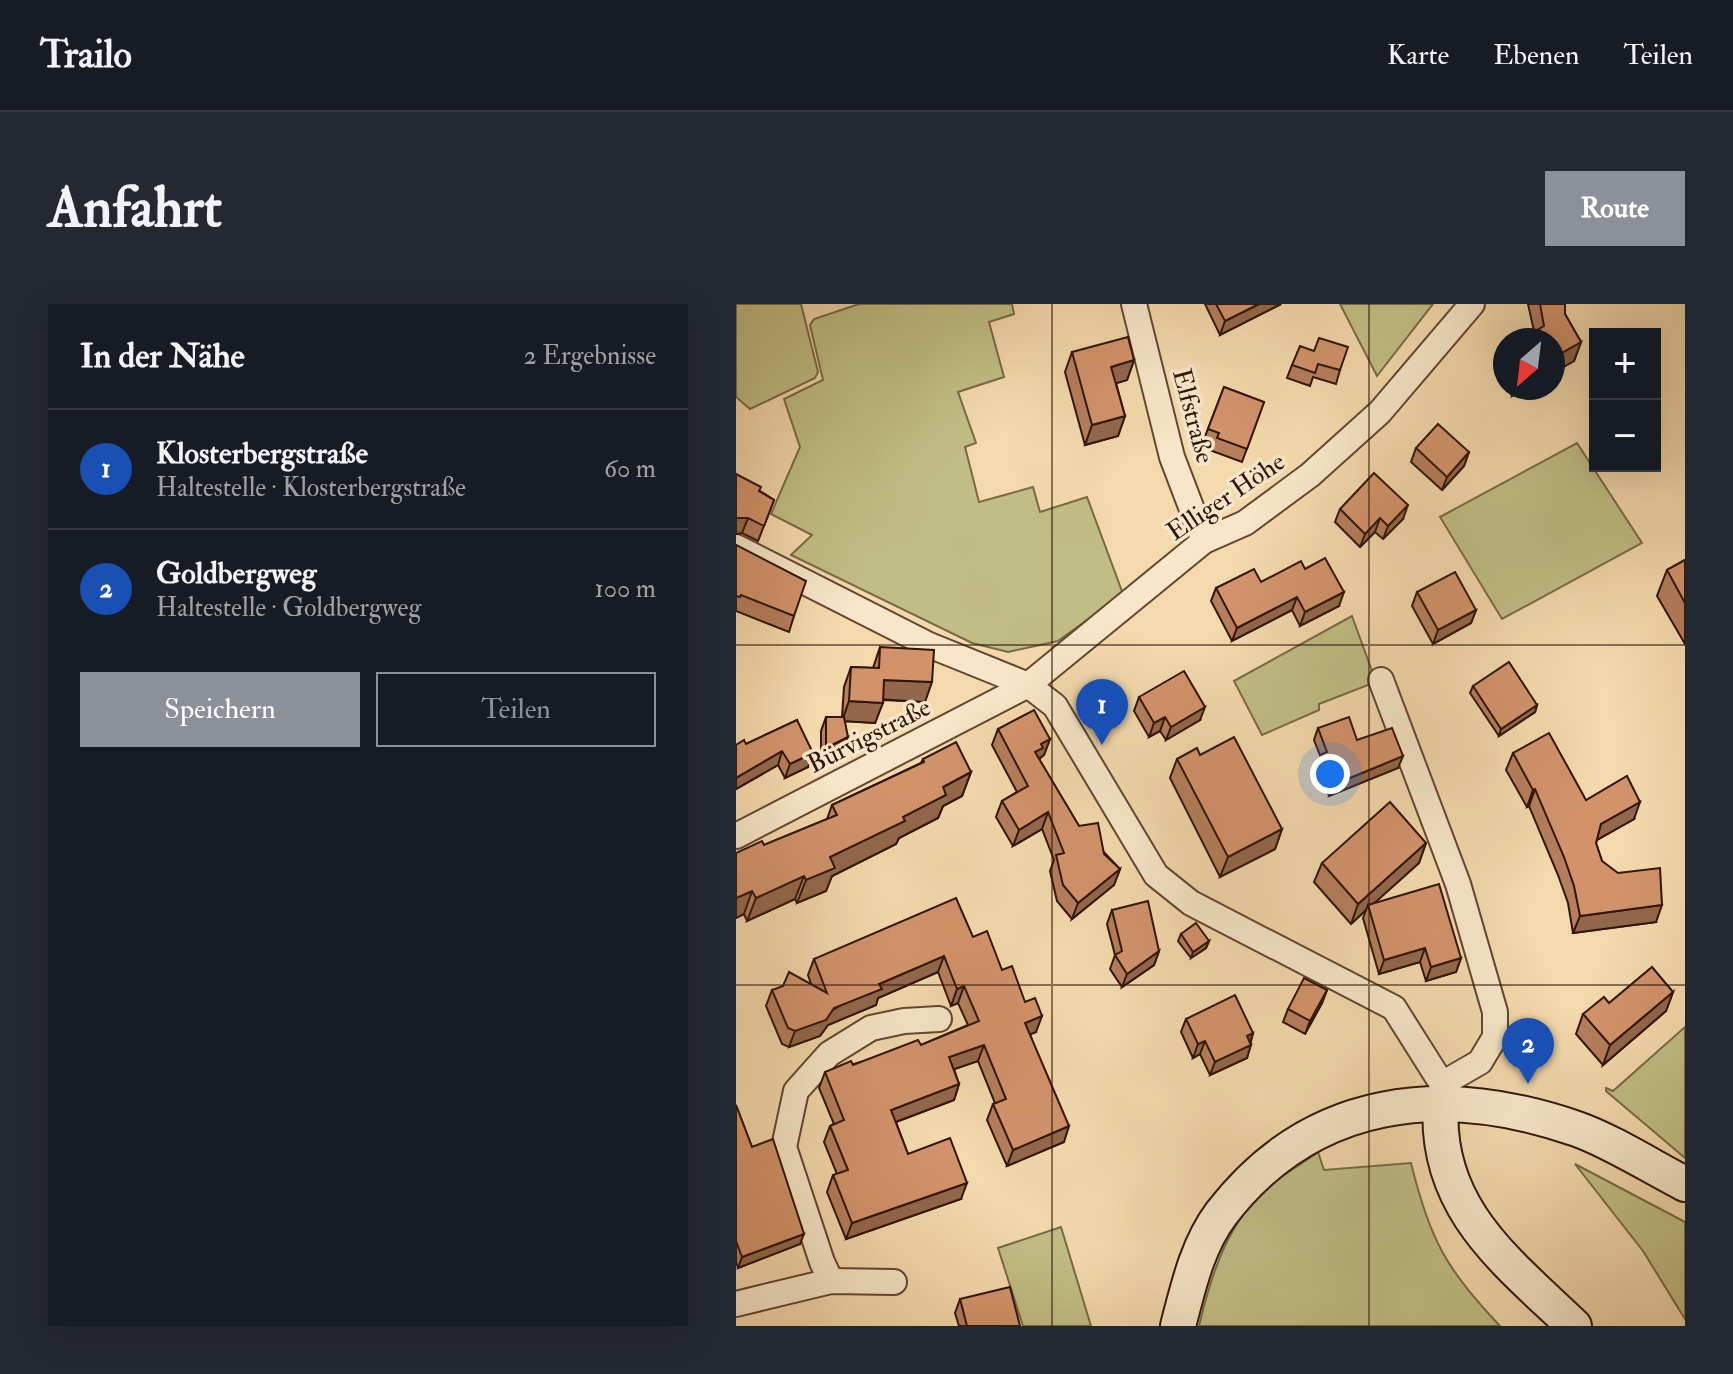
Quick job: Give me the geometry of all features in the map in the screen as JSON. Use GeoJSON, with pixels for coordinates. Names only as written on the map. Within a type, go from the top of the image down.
{"type":"FeatureCollection","features":[{"type":"Feature","properties":{"kind":"street","name":"Elfstraße"},"geometry":{"type":"LineString","coordinates":[[1134,304],[1172,457],[1204,541]]}},
{"type":"Feature","properties":{"kind":"street","name":"Elliger Höhe"},"geometry":{"type":"LineString","coordinates":[[1028,685],[1204,541],[1245,523],[1310,475],[1380,412],[1472,304]]}},
{"type":"Feature","properties":{"kind":"street"},"geometry":{"type":"LineString","coordinates":[[736,547],[929,645],[1028,685],[1055,706],[1156,875],[1191,903],[1394,1008],[1442,1093],[1439,1124],[1446,1166],[1466,1213],[1495,1250],[1574,1326]]}},
{"type":"Feature","properties":{"kind":"street"},"geometry":{"type":"LineString","coordinates":[[1178,1326],[1193,1270],[1220,1215],[1262,1168],[1313,1133],[1378,1109],[1442,1093],[1480,1062],[1495,1037],[1495,1012],[1458,884],[1381,680]]}},
{"type":"Feature","properties":{"kind":"street","name":"Bürvigstraße"},"geometry":{"type":"LineString","coordinates":[[736,836],[1028,685]]}},
{"type":"Feature","properties":{"kind":"street"},"geometry":{"type":"LineString","coordinates":[[831,1281],[784,1147],[796,1091],[829,1054],[871,1028],[904,1021],[939,1019]]}},
{"type":"Feature","properties":{"kind":"street"},"geometry":{"type":"LineString","coordinates":[[1442,1093],[1580,1130],[1685,1184]]}},
{"type":"Feature","properties":{"kind":"street"},"geometry":{"type":"LineString","coordinates":[[736,1304],[831,1281],[894,1282]]}},
{"type":"Feature","properties":{"kind":"shaded area"},"geometry":{"type":"Polygon","coordinates":[[[736,304],[801,304],[818,372],[815,378],[750,409],[736,397],[736,304]]]}},
{"type":"Feature","properties":{"kind":"shaded area"},"geometry":{"type":"Polygon","coordinates":[[[859,304],[1012,304],[1014,314],[989,322],[1004,377],[958,392],[976,443],[965,447],[979,502],[1033,487],[1040,512],[1087,497],[1123,594],[1058,641],[1008,652],[972,643],[791,555],[812,535],[771,514],[800,447],[784,399],[823,380],[810,325],[814,319],[859,304]]]}},
{"type":"Feature","properties":{"kind":"shaded area"},"geometry":{"type":"Polygon","coordinates":[[[1340,304],[1433,304],[1377,376],[1340,304]]]}},
{"type":"Feature","properties":{"kind":"shaded area"},"geometry":{"type":"Polygon","coordinates":[[[1577,443],[1589,461],[1589,472],[1596,472],[1642,543],[1502,619],[1440,517],[1577,443]]]}},
{"type":"Feature","properties":{"kind":"shaded area"},"geometry":{"type":"Polygon","coordinates":[[[1352,616],[1376,682],[1319,704],[1319,710],[1262,735],[1234,681],[1352,616]]]}},
{"type":"Feature","properties":{"kind":"shaded area"},"geometry":{"type":"Polygon","coordinates":[[[1685,1027],[1685,1158],[1606,1088],[1613,1091],[1685,1027]]]}},
{"type":"Feature","properties":{"kind":"shaded area"},"geometry":{"type":"Polygon","coordinates":[[[1318,1152],[1324,1170],[1411,1163],[1425,1213],[1442,1252],[1466,1287],[1500,1326],[1199,1326],[1216,1268],[1244,1214],[1272,1184],[1318,1152]]]}},
{"type":"Feature","properties":{"kind":"shaded area"},"geometry":{"type":"Polygon","coordinates":[[[1575,1164],[1685,1222],[1685,1319],[1643,1251],[1575,1164]]]}},
{"type":"Feature","properties":{"kind":"shaded area"},"geometry":{"type":"Polygon","coordinates":[[[1061,1227],[1091,1326],[1023,1326],[998,1248],[1061,1227]]]}},
{"type":"Feature","properties":{"kind":"building"},"geometry":{"type":"Polygon","coordinates":[[[1216,304],[1259,304],[1225,321],[1216,304]]]}},
{"type":"Feature","properties":{"kind":"building"},"geometry":{"type":"Polygon","coordinates":[[[1540,304],[1565,304],[1565,314],[1581,342],[1565,351],[1565,328],[1540,328],[1544,326],[1540,304]]]}},
{"type":"Feature","properties":{"kind":"building"},"geometry":{"type":"Polygon","coordinates":[[[1128,337],[1134,360],[1111,367],[1125,416],[1092,425],[1072,352],[1128,337]]]}},
{"type":"Feature","properties":{"kind":"building"},"geometry":{"type":"Polygon","coordinates":[[[1319,338],[1348,347],[1340,370],[1318,364],[1315,373],[1292,365],[1300,346],[1314,351],[1319,338]]]}},
{"type":"Feature","properties":{"kind":"building"},"geometry":{"type":"Polygon","coordinates":[[[1224,387],[1264,402],[1247,449],[1217,438],[1219,433],[1208,429],[1224,387]]]}},
{"type":"Feature","properties":{"kind":"building"},"geometry":{"type":"Polygon","coordinates":[[[1438,424],[1469,452],[1447,477],[1416,448],[1438,424]]]}},
{"type":"Feature","properties":{"kind":"building"},"geometry":{"type":"Polygon","coordinates":[[[1374,473],[1408,505],[1388,526],[1380,518],[1365,534],[1340,509],[1374,473]]]}},
{"type":"Feature","properties":{"kind":"building"},"geometry":{"type":"Polygon","coordinates":[[[736,474],[761,487],[759,491],[774,500],[764,526],[748,518],[736,518],[736,474]]]}},
{"type":"Feature","properties":{"kind":"building"},"geometry":{"type":"Polygon","coordinates":[[[736,545],[806,581],[794,616],[741,595],[736,596],[736,545]]]}},
{"type":"Feature","properties":{"kind":"building"},"geometry":{"type":"Polygon","coordinates":[[[1325,558],[1344,592],[1305,612],[1297,597],[1237,628],[1216,588],[1254,569],[1261,582],[1301,561],[1305,569],[1325,558]]]}},
{"type":"Feature","properties":{"kind":"building"},"geometry":{"type":"Polygon","coordinates":[[[1685,560],[1685,603],[1667,570],[1685,560]]]}},
{"type":"Feature","properties":{"kind":"building"},"geometry":{"type":"Polygon","coordinates":[[[1455,572],[1476,610],[1438,630],[1417,592],[1455,572]]]}},
{"type":"Feature","properties":{"kind":"building"},"geometry":{"type":"Polygon","coordinates":[[[880,647],[934,650],[932,682],[884,680],[883,703],[849,701],[851,667],[879,668],[880,647]]]}},
{"type":"Feature","properties":{"kind":"building"},"geometry":{"type":"Polygon","coordinates":[[[1509,662],[1537,705],[1501,729],[1473,686],[1509,662]]]}},
{"type":"Feature","properties":{"kind":"building"},"geometry":{"type":"Polygon","coordinates":[[[1184,671],[1205,707],[1171,727],[1165,717],[1154,723],[1139,697],[1184,671]]]}},
{"type":"Feature","properties":{"kind":"building"},"geometry":{"type":"Polygon","coordinates":[[[1034,710],[1050,739],[1035,752],[1079,826],[1098,823],[1104,854],[1120,869],[1078,903],[1063,885],[1056,855],[1064,853],[1048,812],[1019,830],[1002,801],[1028,786],[998,729],[1034,710]]]}},
{"type":"Feature","properties":{"kind":"building"},"geometry":{"type":"Polygon","coordinates":[[[826,717],[844,717],[848,737],[826,748],[826,717]]]}},
{"type":"Feature","properties":{"kind":"building"},"geometry":{"type":"Polygon","coordinates":[[[1349,717],[1357,740],[1392,728],[1403,756],[1333,785],[1322,754],[1327,752],[1318,728],[1349,717]]]}},
{"type":"Feature","properties":{"kind":"building"},"geometry":{"type":"Polygon","coordinates":[[[797,720],[813,753],[790,764],[782,751],[736,778],[736,745],[744,740],[746,744],[797,720]]]}},
{"type":"Feature","properties":{"kind":"building"},"geometry":{"type":"Polygon","coordinates":[[[1549,733],[1586,800],[1627,776],[1640,802],[1601,824],[1596,843],[1602,861],[1618,873],[1660,868],[1662,905],[1580,916],[1564,857],[1535,789],[1513,753],[1549,733]]]}},
{"type":"Feature","properties":{"kind":"building"},"geometry":{"type":"Polygon","coordinates":[[[1234,737],[1282,829],[1228,857],[1177,759],[1197,748],[1200,755],[1234,737]]]}},
{"type":"Feature","properties":{"kind":"building"},"geometry":{"type":"Polygon","coordinates":[[[956,742],[971,772],[943,787],[946,795],[903,817],[905,821],[830,857],[835,868],[806,880],[804,876],[756,898],[752,891],[736,898],[736,853],[837,815],[832,805],[924,762],[923,759],[956,742]]]}},
{"type":"Feature","properties":{"kind":"building"},"geometry":{"type":"Polygon","coordinates":[[[1390,802],[1426,843],[1358,904],[1322,863],[1390,802]]]}},
{"type":"Feature","properties":{"kind":"building"},"geometry":{"type":"Polygon","coordinates":[[[1439,884],[1461,958],[1431,967],[1425,948],[1384,960],[1368,905],[1439,884]]]}},
{"type":"Feature","properties":{"kind":"building"},"geometry":{"type":"Polygon","coordinates":[[[956,898],[973,937],[987,931],[1002,970],[1012,966],[1025,1002],[1035,998],[1042,1016],[1025,1023],[1069,1126],[1013,1150],[993,1104],[1006,1099],[984,1045],[949,1057],[959,1084],[891,1110],[908,1154],[950,1138],[967,1183],[852,1223],[833,1175],[848,1170],[830,1126],[844,1120],[825,1072],[851,1061],[853,1065],[918,1040],[921,1045],[979,1021],[964,986],[957,989],[944,956],[879,984],[882,989],[834,1008],[826,1020],[795,1031],[788,1028],[772,990],[783,986],[789,972],[827,993],[814,959],[956,898]]]}},
{"type":"Feature","properties":{"kind":"building"},"geometry":{"type":"Polygon","coordinates":[[[1148,901],[1159,951],[1127,974],[1115,955],[1122,951],[1112,910],[1148,901]]]}},
{"type":"Feature","properties":{"kind":"building"},"geometry":{"type":"Polygon","coordinates":[[[1196,923],[1209,941],[1193,952],[1181,934],[1196,923]]]}},
{"type":"Feature","properties":{"kind":"building"},"geometry":{"type":"Polygon","coordinates":[[[1652,967],[1673,992],[1610,1045],[1583,1014],[1604,997],[1609,1003],[1652,967]]]}},
{"type":"Feature","properties":{"kind":"building"},"geometry":{"type":"Polygon","coordinates":[[[1304,978],[1327,990],[1310,1021],[1288,1009],[1304,978]]]}},
{"type":"Feature","properties":{"kind":"building"},"geometry":{"type":"Polygon","coordinates":[[[1235,995],[1253,1033],[1247,1036],[1251,1045],[1215,1062],[1205,1041],[1198,1044],[1186,1019],[1235,995]]]}},
{"type":"Feature","properties":{"kind":"building"},"geometry":{"type":"Polygon","coordinates":[[[736,1105],[752,1147],[773,1139],[804,1234],[742,1257],[736,1241],[736,1105]]]}},
{"type":"Feature","properties":{"kind":"building"},"geometry":{"type":"Polygon","coordinates":[[[1010,1287],[1020,1326],[967,1326],[960,1299],[1010,1287]]]}},
{"type":"Feature","properties":{"kind":"place","name":"Klosterbergstraße"},"geometry":{"type":"Point","coordinates":[1102,745]}},
{"type":"Feature","properties":{"kind":"place","name":"Goldbergweg"},"geometry":{"type":"Point","coordinates":[1528,1084]}}]}
